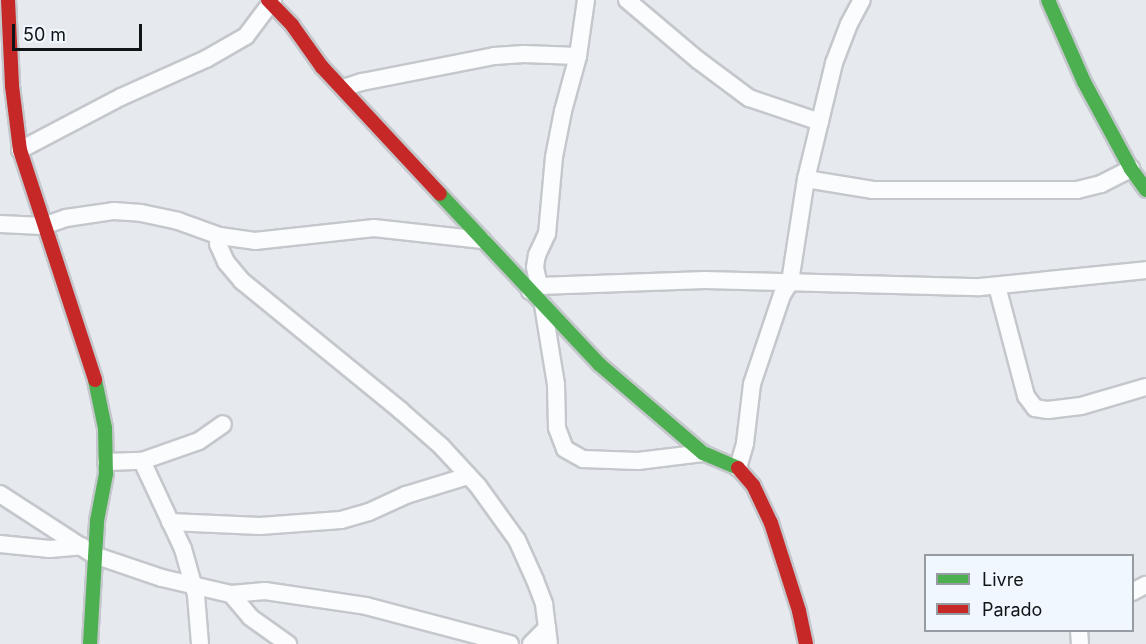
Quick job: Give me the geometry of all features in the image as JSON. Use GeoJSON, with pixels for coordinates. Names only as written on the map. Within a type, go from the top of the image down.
{"type":"FeatureCollection","features":[{"type":"Feature","properties":{"kind":"street"},"geometry":{"type":"LineString","coordinates":[[8,0],[6,87],[20,150],[95,380],[105,428],[106,462],[88,550],[90,644]]}},
{"type":"Feature","properties":{"kind":"street"},"geometry":{"type":"LineString","coordinates":[[535,288],[537,255],[547,234],[554,157],[563,111],[578,56],[586,0]]}},
{"type":"Feature","properties":{"kind":"street"},"geometry":{"type":"LineString","coordinates":[[627,0],[698,60],[749,98],[820,122]]}},
{"type":"Feature","properties":{"kind":"street"},"geometry":{"type":"LineString","coordinates":[[738,468],[745,442],[752,384],[782,295],[790,282],[806,179],[834,63],[849,24],[862,0]]}},
{"type":"Feature","properties":{"kind":"street"},"geometry":{"type":"LineString","coordinates":[[1048,0],[1084,82],[1131,169],[1146,190]]}},
{"type":"Feature","properties":{"kind":"street"},"geometry":{"type":"LineString","coordinates":[[20,150],[121,97],[206,58],[246,36],[271,1],[292,25],[322,67],[482,240],[535,288],[543,305],[556,384],[557,428],[565,449],[583,459],[638,461],[703,453]]}},
{"type":"Feature","properties":{"kind":"street"},"geometry":{"type":"LineString","coordinates":[[343,88],[362,82],[494,56],[524,54],[578,56]]}},
{"type":"Feature","properties":{"kind":"street"},"geometry":{"type":"LineString","coordinates":[[806,179],[873,190],[1077,190],[1101,184],[1131,169]]}},
{"type":"Feature","properties":{"kind":"street"},"geometry":{"type":"LineString","coordinates":[[0,224],[43,226],[91,213],[141,213],[178,221],[220,236],[255,241],[374,228],[482,240]]}},
{"type":"Feature","properties":{"kind":"street"},"geometry":{"type":"LineString","coordinates":[[220,236],[218,243],[226,262],[242,281],[441,446],[496,508],[518,540],[541,596],[548,636],[531,644]]}},
{"type":"Feature","properties":{"kind":"street"},"geometry":{"type":"LineString","coordinates":[[535,288],[705,280],[997,286],[1146,270]]}},
{"type":"Feature","properties":{"kind":"street"},"geometry":{"type":"LineString","coordinates":[[997,286],[1026,396],[1035,408],[1048,410],[1081,406],[1146,387]]}},
{"type":"Feature","properties":{"kind":"street"},"geometry":{"type":"LineString","coordinates":[[543,305],[599,364],[703,453],[738,468],[753,485],[771,523],[799,611],[806,644]]}},
{"type":"Feature","properties":{"kind":"street"},"geometry":{"type":"LineString","coordinates":[[106,462],[142,461],[199,441],[223,424]]}},
{"type":"Feature","properties":{"kind":"street"},"geometry":{"type":"LineString","coordinates":[[142,461],[183,549],[194,585],[200,644]]}},
{"type":"Feature","properties":{"kind":"street"},"geometry":{"type":"LineString","coordinates":[[170,522],[260,526],[341,520],[369,512],[406,495],[468,476]]}},
{"type":"Feature","properties":{"kind":"street"},"geometry":{"type":"LineString","coordinates":[[0,494],[88,550],[162,578],[231,594],[265,591],[366,606],[510,644]]}},
{"type":"Feature","properties":{"kind":"street"},"geometry":{"type":"LineString","coordinates":[[0,544],[88,550]]}},
{"type":"Feature","properties":{"kind":"street"},"geometry":{"type":"LineString","coordinates":[[231,594],[250,617],[288,644]]}},
{"type":"Feature","properties":{"kind":"traffic: fast"},"geometry":{"type":"LineString","coordinates":[[1048,0],[1084,82],[1131,169],[1146,190]]}},
{"type":"Feature","properties":{"kind":"traffic: fast"},"geometry":{"type":"LineString","coordinates":[[440,194],[599,364],[703,453],[738,468]]}},
{"type":"Feature","properties":{"kind":"traffic: fast"},"geometry":{"type":"LineString","coordinates":[[90,644],[97,521],[106,474],[105,428],[95,380]]}},
{"type":"Feature","properties":{"kind":"traffic: jam"},"geometry":{"type":"LineString","coordinates":[[8,0],[12,86],[20,150],[95,380]]}},
{"type":"Feature","properties":{"kind":"traffic: jam"},"geometry":{"type":"LineString","coordinates":[[268,0],[292,25],[322,67],[440,194]]}},
{"type":"Feature","properties":{"kind":"traffic: jam"},"geometry":{"type":"LineString","coordinates":[[738,468],[753,485],[771,523],[799,611],[806,644]]}}]}
